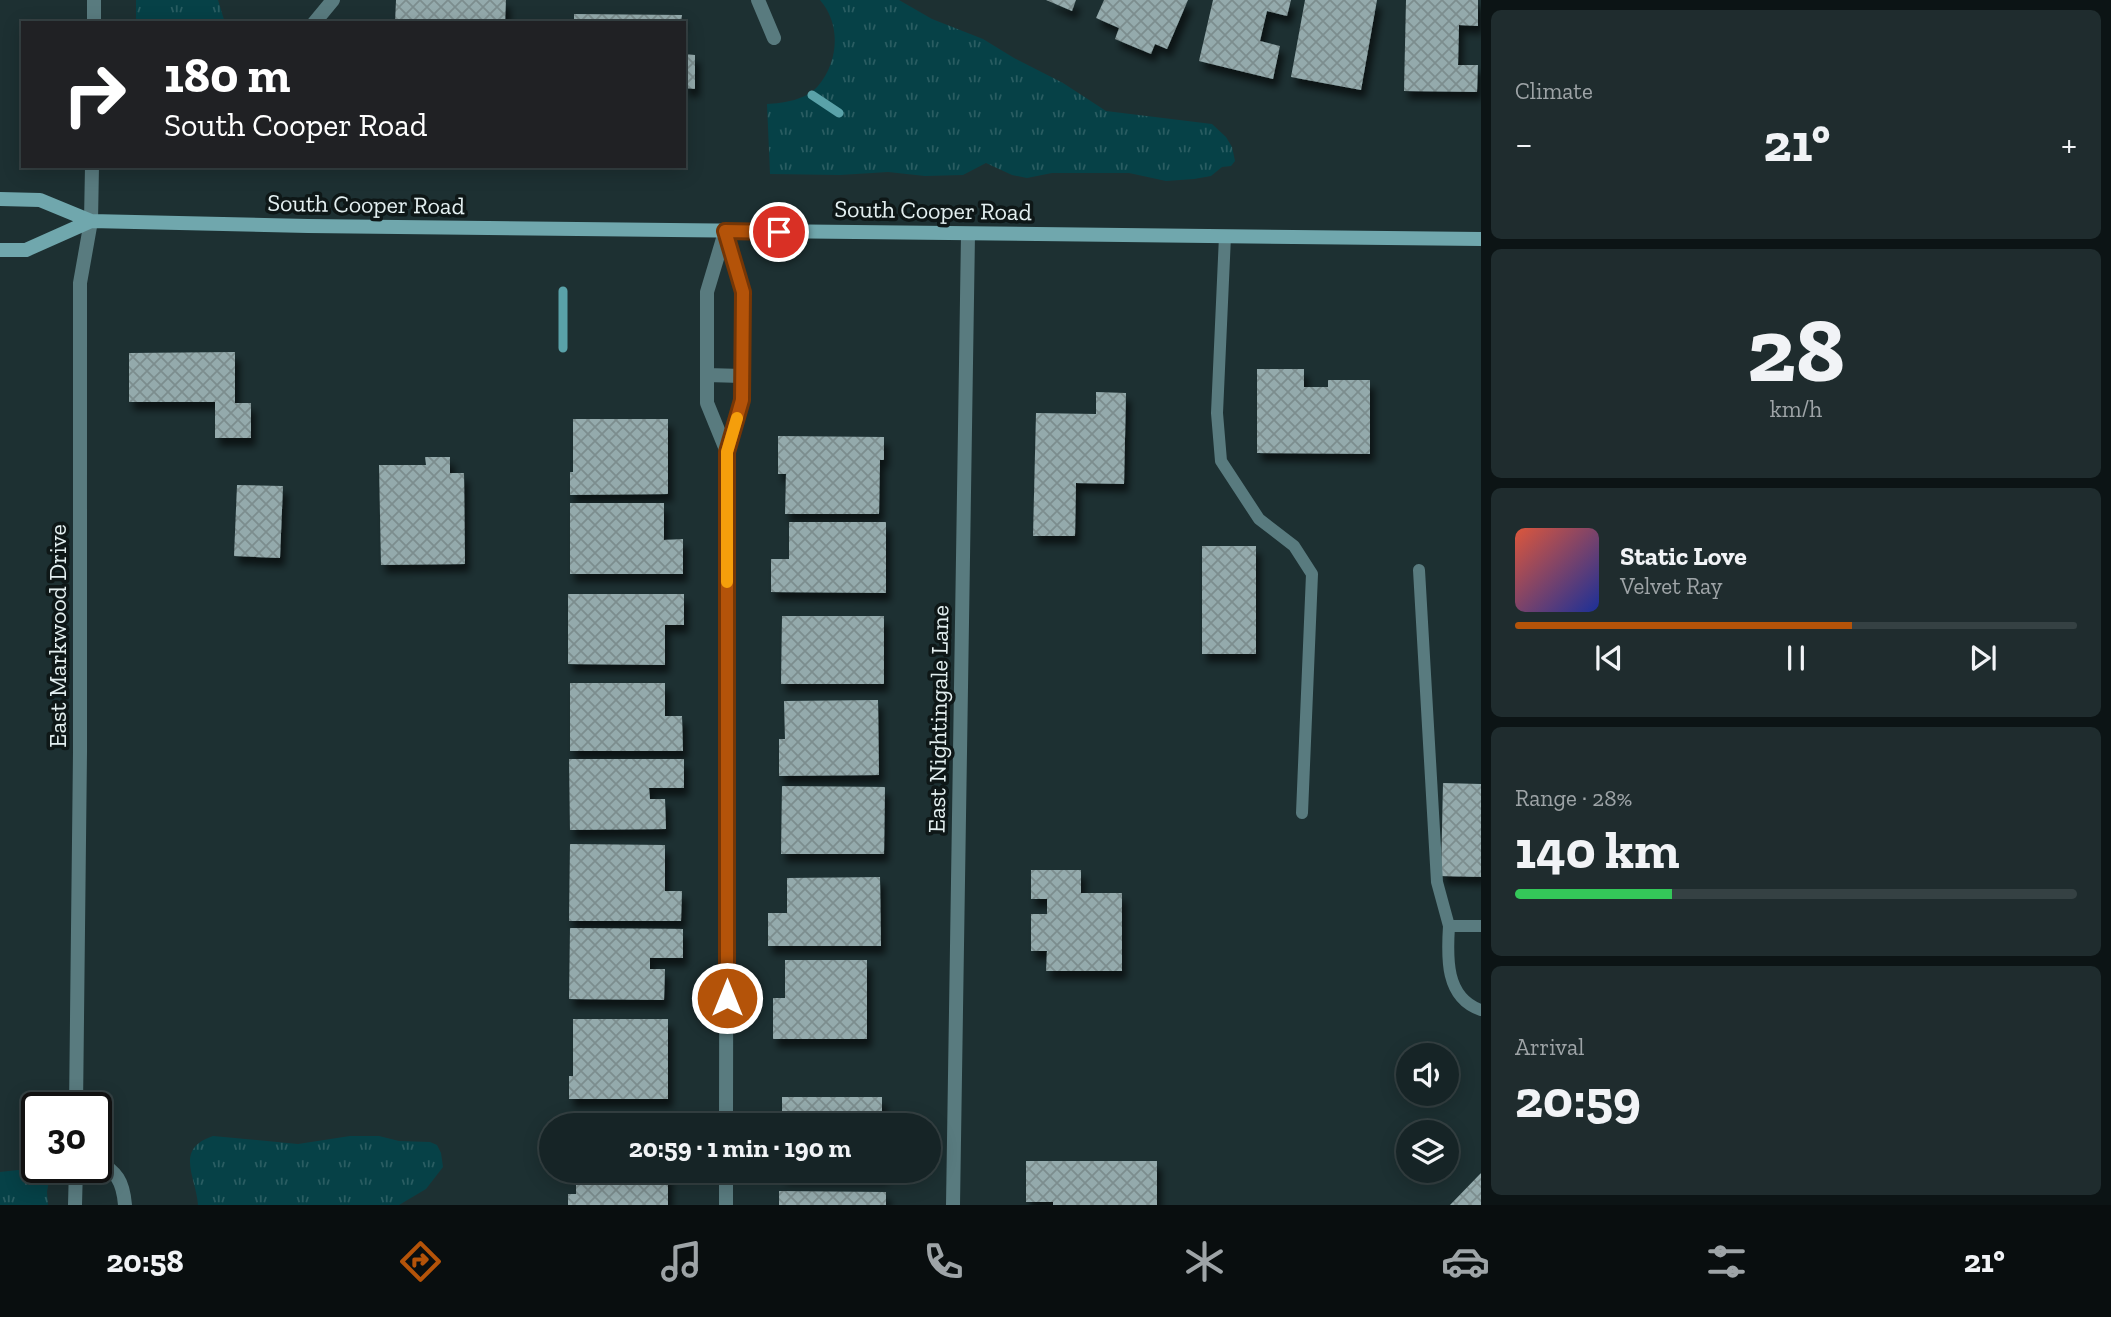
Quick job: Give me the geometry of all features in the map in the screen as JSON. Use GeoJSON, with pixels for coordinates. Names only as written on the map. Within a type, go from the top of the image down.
{"type":"FeatureCollection","features":[{"type":"Feature","properties":{"kind":"main road","name":"South Cooper Road"},"geometry":{"type":"LineString","coordinates":[[0,199],[40,200],[91,222],[1481,239]]}},
{"type":"Feature","properties":{"kind":"main road","name":"South Cooper Road"},"geometry":{"type":"LineString","coordinates":[[0,250],[26,250],[91,222]]}},
{"type":"Feature","properties":{"kind":"street"},"geometry":{"type":"LineString","coordinates":[[94,0],[94,21]]}},
{"type":"Feature","properties":{"kind":"street"},"geometry":{"type":"LineString","coordinates":[[316,21],[333,0]]}},
{"type":"Feature","properties":{"kind":"street"},"geometry":{"type":"LineString","coordinates":[[758,0],[774,38]]}},
{"type":"Feature","properties":{"kind":"street","name":"East Markwood Drive"},"geometry":{"type":"LineString","coordinates":[[76,1092],[80,752],[80,283],[91,222],[92,168]]}},
{"type":"Feature","properties":{"kind":"street"},"geometry":{"type":"LineString","coordinates":[[725,231],[707,292],[707,403],[727,452]]}},
{"type":"Feature","properties":{"kind":"street"},"geometry":{"type":"LineString","coordinates":[[725,231],[743,292],[742,400],[727,452],[726,1113]]}},
{"type":"Feature","properties":{"kind":"street","name":"East Nightingale Lane"},"geometry":{"type":"LineString","coordinates":[[953,1205],[968,234]]}},
{"type":"Feature","properties":{"kind":"street"},"geometry":{"type":"LineString","coordinates":[[707,375],[743,376]]}},
{"type":"Feature","properties":{"kind":"street"},"geometry":{"type":"LineString","coordinates":[[112,1172],[124,1186],[125,1205]]}},
{"type":"Feature","properties":{"kind":"street"},"geometry":{"type":"LineString","coordinates":[[75,1205],[76,1183]]}},
{"type":"Feature","properties":{"kind":"street"},"geometry":{"type":"LineString","coordinates":[[726,1183],[726,1205]]}},
{"type":"Feature","properties":{"kind":"lane"},"geometry":{"type":"LineString","coordinates":[[1225,236],[1217,413],[1221,461],[1259,519],[1294,546],[1312,574],[1302,813]]}},
{"type":"Feature","properties":{"kind":"lane"},"geometry":{"type":"LineString","coordinates":[[1419,570],[1437,882],[1449,926],[1448,967],[1452,984],[1463,998],[1481,1010]]}},
{"type":"Feature","properties":{"kind":"lane"},"geometry":{"type":"LineString","coordinates":[[1449,926],[1481,926]]}},
{"type":"Feature","properties":{"kind":"green space"},"geometry":{"type":"Polygon","coordinates":[[[136,0],[218,0],[224,21],[136,21],[136,0]]]}},
{"type":"Feature","properties":{"kind":"green space"},"geometry":{"type":"Polygon","coordinates":[[[820,0],[899,0],[932,19],[983,39],[1063,83],[1106,111],[1212,124],[1226,137],[1232,147],[1235,161],[1231,166],[1222,167],[1211,176],[1166,181],[1129,173],[1052,173],[1027,178],[1012,175],[986,163],[963,175],[925,176],[888,172],[840,175],[770,174],[767,104],[807,95],[818,86],[830,65],[835,43],[834,31],[832,20],[820,0]]]}},
{"type":"Feature","properties":{"kind":"green space"},"geometry":{"type":"Polygon","coordinates":[[[213,1136],[298,1144],[350,1136],[379,1136],[399,1141],[430,1142],[437,1145],[443,1167],[426,1189],[399,1205],[198,1205],[190,1164],[191,1156],[194,1148],[213,1136]]]}},
{"type":"Feature","properties":{"kind":"green space"},"geometry":{"type":"Polygon","coordinates":[[[21,1170],[21,1183],[48,1183],[48,1205],[0,1205],[0,1172],[21,1170]]]}},
{"type":"Feature","properties":{"kind":"building"},"geometry":{"type":"Polygon","coordinates":[[[396,0],[506,0],[505,21],[395,21],[396,0]]]}},
{"type":"Feature","properties":{"kind":"building"},"geometry":{"type":"Polygon","coordinates":[[[1046,0],[1076,0],[1072,11],[1046,0]]]}},
{"type":"Feature","properties":{"kind":"building"},"geometry":{"type":"Polygon","coordinates":[[[1104,0],[1188,0],[1167,49],[1155,44],[1151,54],[1115,39],[1119,28],[1096,18],[1104,0]]]}},
{"type":"Feature","properties":{"kind":"building"},"geometry":{"type":"Polygon","coordinates":[[[1213,0],[1291,0],[1287,16],[1267,11],[1260,41],[1280,46],[1273,79],[1199,61],[1213,0]]]}},
{"type":"Feature","properties":{"kind":"building"},"geometry":{"type":"Polygon","coordinates":[[[1305,0],[1377,0],[1361,90],[1291,77],[1305,0]]]}},
{"type":"Feature","properties":{"kind":"building"},"geometry":{"type":"Polygon","coordinates":[[[1406,0],[1478,0],[1478,26],[1459,25],[1458,65],[1478,65],[1477,92],[1404,91],[1406,0]]]}},
{"type":"Feature","properties":{"kind":"building"},"geometry":{"type":"Polygon","coordinates":[[[574,14],[682,15],[681,21],[574,21],[574,14]]]}},
{"type":"Feature","properties":{"kind":"building"},"geometry":{"type":"Polygon","coordinates":[[[686,54],[695,55],[695,89],[686,88],[686,54]]]}},
{"type":"Feature","properties":{"kind":"building"},"geometry":{"type":"Polygon","coordinates":[[[235,352],[235,403],[251,403],[251,438],[215,438],[215,402],[129,402],[129,353],[235,352]]]}},
{"type":"Feature","properties":{"kind":"building"},"geometry":{"type":"Polygon","coordinates":[[[1257,369],[1304,369],[1304,387],[1328,387],[1328,380],[1370,380],[1370,454],[1257,453],[1257,369]]]}},
{"type":"Feature","properties":{"kind":"building"},"geometry":{"type":"Polygon","coordinates":[[[1096,392],[1126,393],[1124,484],[1076,483],[1075,536],[1033,536],[1036,413],[1096,414],[1096,392]]]}},
{"type":"Feature","properties":{"kind":"building"},"geometry":{"type":"Polygon","coordinates":[[[573,419],[668,419],[668,494],[570,495],[573,419]]]}},
{"type":"Feature","properties":{"kind":"building"},"geometry":{"type":"Polygon","coordinates":[[[778,436],[884,437],[884,460],[880,460],[879,514],[785,514],[786,474],[778,474],[778,436]]]}},
{"type":"Feature","properties":{"kind":"building"},"geometry":{"type":"Polygon","coordinates":[[[425,457],[450,457],[450,473],[464,473],[465,564],[381,565],[379,465],[426,465],[425,457]]]}},
{"type":"Feature","properties":{"kind":"building"},"geometry":{"type":"Polygon","coordinates":[[[237,485],[283,486],[280,558],[234,556],[237,485]]]}},
{"type":"Feature","properties":{"kind":"building"},"geometry":{"type":"Polygon","coordinates":[[[570,503],[664,503],[664,540],[683,539],[683,574],[570,574],[570,503]]]}},
{"type":"Feature","properties":{"kind":"building"},"geometry":{"type":"Polygon","coordinates":[[[789,522],[886,522],[886,593],[771,592],[771,559],[789,559],[789,522]]]}},
{"type":"Feature","properties":{"kind":"building"},"geometry":{"type":"Polygon","coordinates":[[[1202,546],[1256,546],[1256,654],[1202,654],[1202,546]]]}},
{"type":"Feature","properties":{"kind":"building"},"geometry":{"type":"Polygon","coordinates":[[[568,594],[684,594],[684,625],[665,625],[665,665],[568,664],[568,594]]]}},
{"type":"Feature","properties":{"kind":"building"},"geometry":{"type":"Polygon","coordinates":[[[782,616],[884,616],[884,684],[781,684],[782,616]]]}},
{"type":"Feature","properties":{"kind":"building"},"geometry":{"type":"Polygon","coordinates":[[[570,683],[665,683],[665,716],[682,716],[683,751],[570,751],[570,683]]]}},
{"type":"Feature","properties":{"kind":"building"},"geometry":{"type":"Polygon","coordinates":[[[878,700],[879,775],[779,776],[779,739],[785,739],[784,701],[878,700]]]}},
{"type":"Feature","properties":{"kind":"building"},"geometry":{"type":"Polygon","coordinates":[[[569,759],[684,759],[684,788],[649,788],[650,799],[665,799],[666,829],[570,830],[569,759]]]}},
{"type":"Feature","properties":{"kind":"building"},"geometry":{"type":"Polygon","coordinates":[[[1443,783],[1481,784],[1481,877],[1441,876],[1443,783]]]}},
{"type":"Feature","properties":{"kind":"building"},"geometry":{"type":"Polygon","coordinates":[[[782,786],[885,787],[884,854],[781,854],[782,786]]]}},
{"type":"Feature","properties":{"kind":"building"},"geometry":{"type":"Polygon","coordinates":[[[570,844],[665,845],[665,891],[682,891],[681,921],[569,921],[570,844]]]}},
{"type":"Feature","properties":{"kind":"building"},"geometry":{"type":"Polygon","coordinates":[[[1031,870],[1081,870],[1081,893],[1122,893],[1122,971],[1046,971],[1047,951],[1031,951],[1031,914],[1047,914],[1047,899],[1031,899],[1031,870]]]}},
{"type":"Feature","properties":{"kind":"building"},"geometry":{"type":"Polygon","coordinates":[[[880,877],[881,946],[768,946],[768,913],[787,913],[787,878],[880,877]]]}},
{"type":"Feature","properties":{"kind":"building"},"geometry":{"type":"Polygon","coordinates":[[[570,928],[683,929],[683,958],[650,958],[650,969],[665,969],[664,1000],[569,999],[570,928]]]}},
{"type":"Feature","properties":{"kind":"building"},"geometry":{"type":"Polygon","coordinates":[[[785,960],[867,960],[867,1039],[773,1039],[773,998],[785,998],[785,960]]]}},
{"type":"Feature","properties":{"kind":"building"},"geometry":{"type":"Polygon","coordinates":[[[573,1019],[668,1019],[668,1099],[569,1099],[569,1076],[573,1076],[573,1019]]]}},
{"type":"Feature","properties":{"kind":"building"},"geometry":{"type":"Polygon","coordinates":[[[782,1097],[882,1097],[882,1113],[782,1113],[782,1097]]]}},
{"type":"Feature","properties":{"kind":"building"},"geometry":{"type":"Polygon","coordinates":[[[1026,1161],[1157,1161],[1157,1205],[1053,1205],[1053,1202],[1026,1202],[1026,1161]]]}},
{"type":"Feature","properties":{"kind":"building"},"geometry":{"type":"Polygon","coordinates":[[[1481,1173],[1481,1205],[1450,1205],[1481,1173]]]}},
{"type":"Feature","properties":{"kind":"building"},"geometry":{"type":"Polygon","coordinates":[[[576,1183],[668,1183],[668,1205],[568,1205],[568,1194],[576,1194],[576,1183]]]}},
{"type":"Feature","properties":{"kind":"building"},"geometry":{"type":"Polygon","coordinates":[[[779,1191],[886,1192],[886,1205],[779,1205],[779,1191]]]}},
{"type":"Feature","properties":{"kind":"waterway"},"geometry":{"type":"LineString","coordinates":[[812,95],[839,113]]}},
{"type":"Feature","properties":{"kind":"waterway"},"geometry":{"type":"LineString","coordinates":[[563,291],[563,348]]}},
{"type":"Feature","properties":{"kind":"slow traffic"},"geometry":{"type":"LineString","coordinates":[[727,582],[727,452],[737,418]]}},
{"type":"Feature","properties":{"kind":"route"},"geometry":{"type":"LineString","coordinates":[[727,998],[727,452],[742,400],[743,292],[725,231],[779,232]]}}]}
